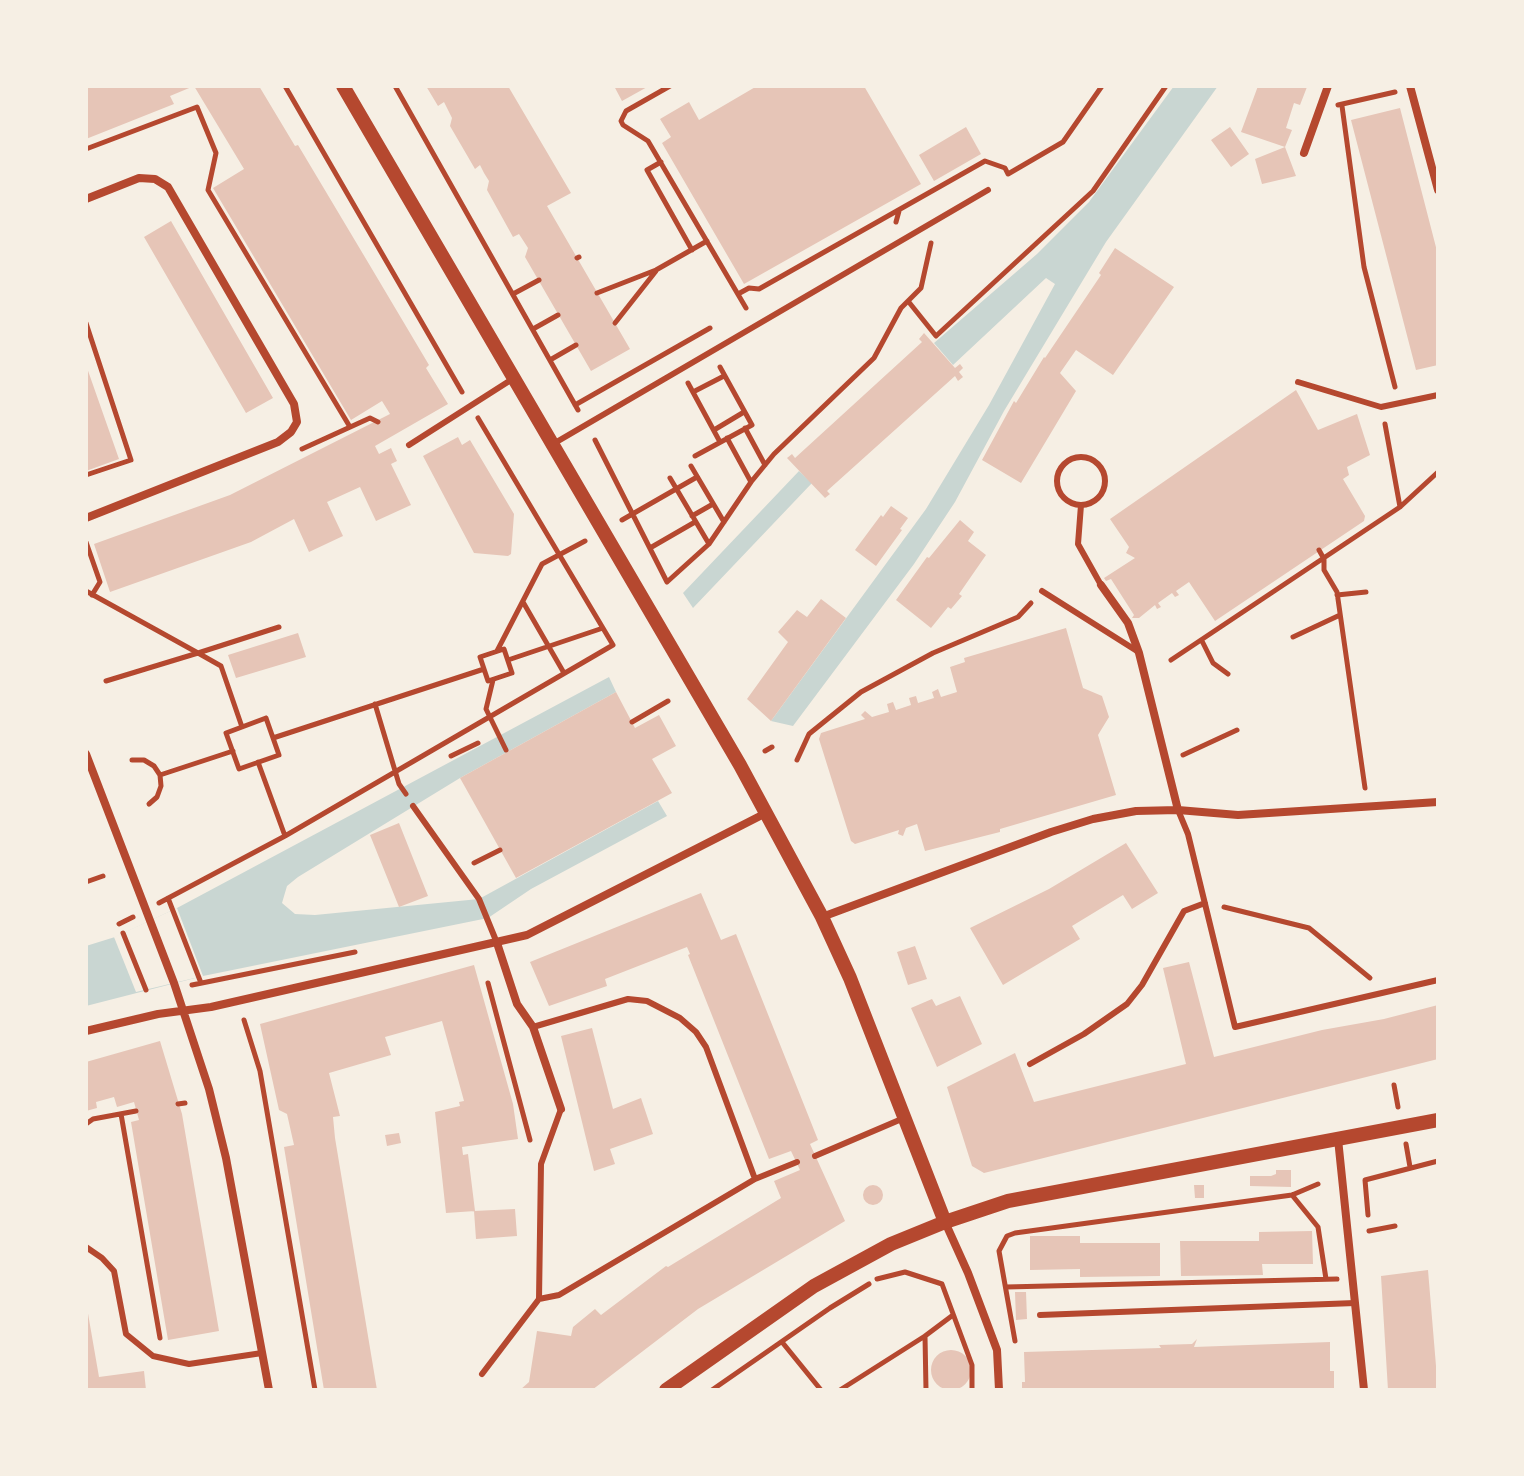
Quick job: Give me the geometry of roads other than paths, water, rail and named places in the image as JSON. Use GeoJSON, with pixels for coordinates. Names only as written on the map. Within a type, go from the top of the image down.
{"type":"FeatureCollection","features":[{"type":"Feature","properties":{"kind":"street"},"geometry":{"type":"LineString","coordinates":[[343,86],[766,813],[822,917],[850,978],[997,1350],[999,1390]]}},
{"type":"Feature","properties":{"kind":"street"},"geometry":{"type":"LineString","coordinates":[[1304,153],[1328,86]]}},
{"type":"Feature","properties":{"kind":"street"},"geometry":{"type":"LineString","coordinates":[[1410,86],[1438,190]]}},
{"type":"Feature","properties":{"kind":"street"},"geometry":{"type":"LineString","coordinates":[[86,199],[139,178],[155,179],[168,187],[294,404],[297,422],[291,432],[278,442],[86,518]]}},
{"type":"Feature","properties":{"kind":"street"},"geometry":{"type":"LineString","coordinates":[[1101,585],[1128,623],[1139,653],[1178,810]]}},
{"type":"Feature","properties":{"kind":"street"},"geometry":{"type":"LineString","coordinates":[[86,754],[174,983],[209,1089],[224,1150],[269,1390]]}},
{"type":"Feature","properties":{"kind":"street"},"geometry":{"type":"LineString","coordinates":[[822,917],[1093,819],[1136,811],[1178,810],[1238,815],[1438,802]]}},
{"type":"Feature","properties":{"kind":"street"},"geometry":{"type":"LineString","coordinates":[[86,1031],[527,935],[766,813]]}},
{"type":"Feature","properties":{"kind":"street"},"geometry":{"type":"LineString","coordinates":[[497,943],[517,1004],[533,1027],[561,1109]]}},
{"type":"Feature","properties":{"kind":"street"},"geometry":{"type":"LineString","coordinates":[[666,1390],[814,1286],[891,1244],[945,1222],[1008,1201],[1438,1120]]}},
{"type":"Feature","properties":{"kind":"street"},"geometry":{"type":"LineString","coordinates":[[1338,1139],[1364,1390]]}},
{"type":"Feature","properties":{"kind":"lane"},"geometry":{"type":"LineString","coordinates":[[553,444],[988,190]]}},
{"type":"Feature","properties":{"kind":"lane"},"geometry":{"type":"LineString","coordinates":[[409,445],[515,378]]}},
{"type":"Feature","properties":{"kind":"lane"},"geometry":{"type":"LineString","coordinates":[[1298,382],[1381,407],[1438,395]]}},
{"type":"Feature","properties":{"kind":"lane"},"geometry":{"type":"LineString","coordinates":[[1081,456],[1098,463],[1105,480],[1098,498],[1081,505],[1071,504],[1064,498],[1056,481],[1063,464],[1081,456]]}},
{"type":"Feature","properties":{"kind":"lane"},"geometry":{"type":"LineString","coordinates":[[1081,505],[1078,544],[1101,585]]}},
{"type":"Feature","properties":{"kind":"lane"},"geometry":{"type":"LineString","coordinates":[[1042,591],[1139,653]]}},
{"type":"Feature","properties":{"kind":"lane"},"geometry":{"type":"LineString","coordinates":[[413,806],[479,899],[497,943]]}},
{"type":"Feature","properties":{"kind":"lane"},"geometry":{"type":"LineString","coordinates":[[1178,810],[1188,834],[1235,1027],[1438,980]]}},
{"type":"Feature","properties":{"kind":"lane"},"geometry":{"type":"LineString","coordinates":[[1030,1064],[1084,1034],[1127,1004],[1142,985],[1184,911],[1205,903]]}},
{"type":"Feature","properties":{"kind":"lane"},"geometry":{"type":"LineString","coordinates":[[533,1027],[628,999],[647,1001],[680,1018],[696,1032],[706,1047],[755,1179]]}},
{"type":"Feature","properties":{"kind":"lane"},"geometry":{"type":"LineString","coordinates":[[482,1374],[539,1299],[541,1164],[561,1109]]}},
{"type":"Feature","properties":{"kind":"lane"},"geometry":{"type":"LineString","coordinates":[[815,1156],[906,1118]]}},
{"type":"Feature","properties":{"kind":"lane"},"geometry":{"type":"LineString","coordinates":[[539,1299],[559,1295],[755,1179],[797,1162]]}},
{"type":"Feature","properties":{"kind":"lane"},"geometry":{"type":"LineString","coordinates":[[86,1247],[114,1271],[126,1334],[153,1356],[189,1364],[262,1353]]}},
{"type":"Feature","properties":{"kind":"lane"},"geometry":{"type":"LineString","coordinates":[[1040,1315],[1355,1303]]}}]}
